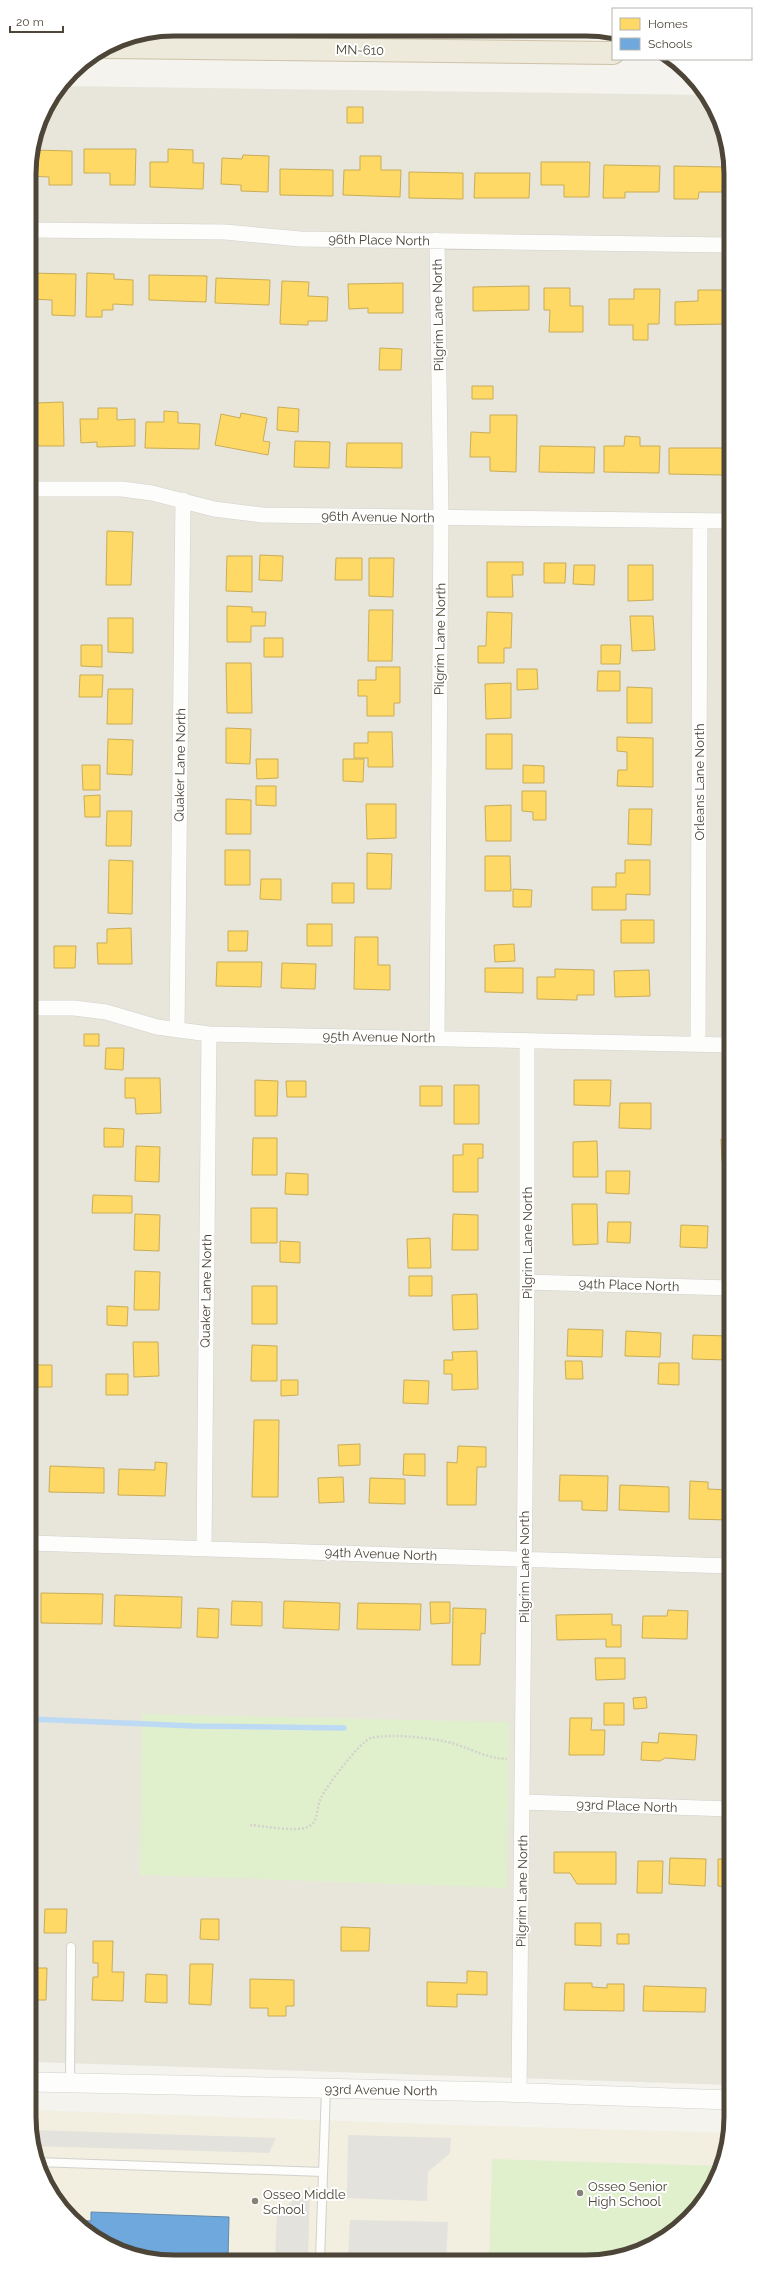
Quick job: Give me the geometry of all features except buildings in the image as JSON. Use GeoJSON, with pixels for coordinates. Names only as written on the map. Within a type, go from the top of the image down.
{"type":"FeatureCollection","features":[{"type":"Feature","properties":{"kind":"highway","name":"MN-610"},"geometry":{"type":"LineString","coordinates":[[120,47],[612,53]]}},
{"type":"Feature","properties":{"kind":"street","name":"96th Place North"},"geometry":{"type":"LineString","coordinates":[[36,230],[225,232],[300,239],[724,244]]}},
{"type":"Feature","properties":{"kind":"street","name":"Pilgrim Lane North"},"geometry":{"type":"LineString","coordinates":[[436,1038],[441,519],[437,240]]}},
{"type":"Feature","properties":{"kind":"street","name":"96th Avenue North"},"geometry":{"type":"LineString","coordinates":[[36,489],[122,489],[183,500],[214,509],[262,515],[441,519],[724,521]]}},
{"type":"Feature","properties":{"kind":"street","name":"Quaker Lane North"},"geometry":{"type":"LineString","coordinates":[[177,1030],[183,500]]}},
{"type":"Feature","properties":{"kind":"street","name":"Orleans Lane North"},"geometry":{"type":"LineString","coordinates":[[698,1044],[700,521]]}},
{"type":"Feature","properties":{"kind":"street","name":"95th Avenue North"},"geometry":{"type":"LineString","coordinates":[[36,1008],[74,1008],[106,1012],[177,1030],[209,1034],[724,1045]]}},
{"type":"Feature","properties":{"kind":"street","name":"Quaker Lane North"},"geometry":{"type":"LineString","coordinates":[[204,1548],[209,1034]]}},
{"type":"Feature","properties":{"kind":"street","name":"Pilgrim Lane North"},"geometry":{"type":"LineString","coordinates":[[519,2093],[528,1282],[527,1041]]}},
{"type":"Feature","properties":{"kind":"street","name":"94th Place North"},"geometry":{"type":"LineString","coordinates":[[528,1282],[724,1288]]}},
{"type":"Feature","properties":{"kind":"street","name":"94th Avenue North"},"geometry":{"type":"LineString","coordinates":[[36,1543],[724,1566]]}},
{"type":"Feature","properties":{"kind":"street","name":"93rd Place North"},"geometry":{"type":"LineString","coordinates":[[523,1802],[724,1809]]}},
{"type":"Feature","properties":{"kind":"street","name":"93rd Avenue North"},"geometry":{"type":"LineString","coordinates":[[36,2082],[519,2093],[724,2100]]}},
{"type":"Feature","properties":{"kind":"lane"},"geometry":{"type":"LineString","coordinates":[[70,2083],[71,1947]]}},
{"type":"Feature","properties":{"kind":"lane"},"geometry":{"type":"LineString","coordinates":[[320,2255],[326,2089]]}},
{"type":"Feature","properties":{"kind":"lane"},"geometry":{"type":"LineString","coordinates":[[43,2162],[323,2172]]}},
{"type":"Feature","properties":{"kind":"path"},"geometry":{"type":"LineString","coordinates":[[250,1825],[307,1828],[316,1819],[321,1797],[355,1752],[369,1739],[380,1737],[428,1738],[455,1744],[491,1758],[523,1760]]}},
{"type":"Feature","properties":{"kind":"shaded area"},"geometry":{"type":"Polygon","coordinates":[[[67,86],[699,95],[706,105],[717,129],[724,165],[724,2085],[36,2062],[36,165],[46,121],[59,97],[67,86]]]}},
{"type":"Feature","properties":{"kind":"shaded area","name":"Osseo Middle School"},"geometry":{"type":"Polygon","coordinates":[[[36,2110],[723,2133],[714,2170],[701,2194],[690,2208],[663,2232],[631,2248],[604,2254],[586,2255],[174,2255],[156,2254],[129,2248],[97,2232],[76,2215],[54,2186],[46,2170],[37,2135],[36,2110]]]}},
{"type":"Feature","properties":{"kind":"shaded area"},"geometry":{"type":"Polygon","coordinates":[[[37,2130],[276,2138],[269,2153],[39,2146],[37,2130]]]}},
{"type":"Feature","properties":{"kind":"shaded area"},"geometry":{"type":"Polygon","coordinates":[[[348,2135],[451,2138],[450,2153],[428,2172],[427,2201],[347,2198],[348,2135]]]}},
{"type":"Feature","properties":{"kind":"shaded area"},"geometry":{"type":"Polygon","coordinates":[[[310,2186],[308,2255],[275,2255],[277,2214],[310,2186]]]}},
{"type":"Feature","properties":{"kind":"shaded area"},"geometry":{"type":"Polygon","coordinates":[[[350,2220],[448,2222],[446,2255],[348,2255],[350,2220]]]}},
{"type":"Feature","properties":{"kind":"green space"},"geometry":{"type":"Polygon","coordinates":[[[142,1714],[509,1722],[507,1888],[140,1875],[142,1714]]]}},
{"type":"Feature","properties":{"kind":"green space"},"geometry":{"type":"Polygon","coordinates":[[[492,2159],[716,2166],[701,2194],[677,2221],[655,2237],[631,2248],[604,2254],[586,2255],[489,2255],[492,2159]]]}},
{"type":"Feature","properties":{"kind":"waterway"},"geometry":{"type":"LineString","coordinates":[[36,1719],[194,1726],[344,1728]]}},
{"type":"Feature","properties":{"kind":"place","name":"Osseo Senior High School"},"geometry":{"type":"Point","coordinates":[580,2193]}},
{"type":"Feature","properties":{"kind":"place","name":"Osseo Middle School"},"geometry":{"type":"Point","coordinates":[255,2201]}}]}
